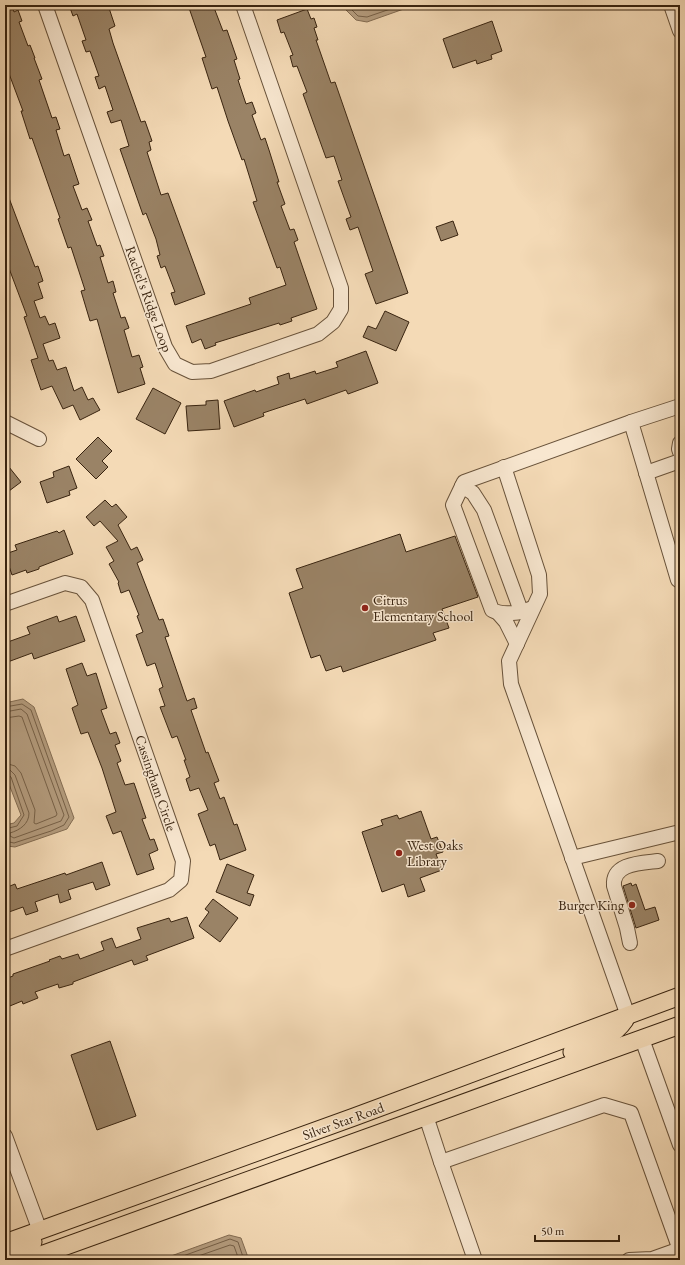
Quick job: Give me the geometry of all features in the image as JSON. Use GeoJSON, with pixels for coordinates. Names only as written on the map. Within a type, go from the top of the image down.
{"type":"FeatureCollection","features":[{"type":"Feature","properties":{"kind":"main road","name":"Silver Star Road"},"geometry":{"type":"LineString","coordinates":[[5,1243],[680,996]]}},
{"type":"Feature","properties":{"kind":"main road"},"geometry":{"type":"LineString","coordinates":[[433,1114],[446,1099],[604,1039],[618,1030],[628,1016]]}},
{"type":"Feature","properties":{"kind":"main road","name":"Silver Star Road"},"geometry":{"type":"LineString","coordinates":[[27,1260],[51,1256],[433,1114],[680,1025]]}},
{"type":"Feature","properties":{"kind":"main road"},"geometry":{"type":"LineString","coordinates":[[51,1256],[51,1243],[58,1238],[82,1226],[192,1187],[191,1176]]}},
{"type":"Feature","properties":{"kind":"main road"},"geometry":{"type":"LineString","coordinates":[[5,1260],[19,1255],[27,1249],[40,1231]]}},
{"type":"Feature","properties":{"kind":"street","name":"Rachel's Ridge Loop"},"geometry":{"type":"LineString","coordinates":[[45,5],[165,347],[175,364],[192,372],[210,372],[318,334],[333,322],[341,309],[341,288],[243,5]]}},
{"type":"Feature","properties":{"kind":"street"},"geometry":{"type":"LineString","coordinates":[[671,5],[680,31]]}},
{"type":"Feature","properties":{"kind":"street"},"geometry":{"type":"LineString","coordinates":[[517,644],[506,622],[499,614],[492,610],[453,505],[464,482],[680,406]]}},
{"type":"Feature","properties":{"kind":"street"},"geometry":{"type":"LineString","coordinates":[[5,422],[39,439]]}},
{"type":"Feature","properties":{"kind":"street"},"geometry":{"type":"LineString","coordinates":[[631,422],[679,582]]}},
{"type":"Feature","properties":{"kind":"street"},"geometry":{"type":"LineString","coordinates":[[680,443],[680,452]]}},
{"type":"Feature","properties":{"kind":"street"},"geometry":{"type":"LineString","coordinates":[[646,473],[680,461]]}},
{"type":"Feature","properties":{"kind":"street"},"geometry":{"type":"LineString","coordinates":[[504,467],[539,575],[540,594],[527,610],[517,644],[509,661],[511,684],[628,1016]]}},
{"type":"Feature","properties":{"kind":"street"},"geometry":{"type":"LineString","coordinates":[[462,486],[473,493],[484,510],[527,610]]}},
{"type":"Feature","properties":{"kind":"street","name":"Cassingham Circle"},"geometry":{"type":"LineString","coordinates":[[5,604],[65,583],[81,587],[92,600],[183,861],[181,880],[169,890],[5,949]]}},
{"type":"Feature","properties":{"kind":"street"},"geometry":{"type":"LineString","coordinates":[[499,614],[527,610]]}},
{"type":"Feature","properties":{"kind":"street"},"geometry":{"type":"LineString","coordinates":[[572,858],[680,832]]}},
{"type":"Feature","properties":{"kind":"street"},"geometry":{"type":"LineString","coordinates":[[630,943],[614,886],[614,879],[618,871],[623,868],[658,861]]}},
{"type":"Feature","properties":{"kind":"street"},"geometry":{"type":"LineString","coordinates":[[642,1039],[680,1146]]}},
{"type":"Feature","properties":{"kind":"street"},"geometry":{"type":"LineString","coordinates":[[441,1162],[604,1104],[631,1113],[680,1250],[652,1259],[629,1260]]}},
{"type":"Feature","properties":{"kind":"street"},"geometry":{"type":"LineString","coordinates":[[433,1114],[441,1162],[475,1260]]}},
{"type":"Feature","properties":{"kind":"street"},"geometry":{"type":"LineString","coordinates":[[5,1136],[40,1231]]}},
{"type":"Feature","properties":{"kind":"water"},"geometry":{"type":"Polygon","coordinates":[[[343,5],[415,5],[367,22],[356,20],[344,8],[343,5]]]}},
{"type":"Feature","properties":{"kind":"water"},"geometry":{"type":"Polygon","coordinates":[[[23,699],[34,707],[74,818],[67,829],[15,847],[7,846],[5,842],[5,825],[14,823],[21,815],[5,774],[5,703],[23,699]]]}},
{"type":"Feature","properties":{"kind":"water"},"geometry":{"type":"Polygon","coordinates":[[[229,1235],[241,1238],[249,1260],[160,1260],[229,1235]]]}},
{"type":"Feature","properties":{"kind":"building"},"geometry":{"type":"Polygon","coordinates":[[[5,5],[12,5],[14,12],[18,10],[22,21],[19,22],[28,46],[30,45],[35,58],[42,79],[39,80],[52,118],[56,117],[60,129],[56,130],[64,156],[69,154],[79,184],[73,186],[82,210],[87,208],[92,220],[88,221],[97,246],[100,245],[104,256],[100,257],[108,283],[113,281],[116,292],[113,293],[121,318],[125,317],[129,328],[124,330],[132,357],[139,355],[143,367],[140,368],[145,384],[118,393],[97,319],[90,321],[81,291],[85,290],[71,247],[68,248],[58,219],[60,218],[32,138],[30,139],[21,111],[23,111],[5,63],[5,5]]]}},
{"type":"Feature","properties":{"kind":"building"},"geometry":{"type":"Polygon","coordinates":[[[69,5],[108,5],[115,26],[109,29],[113,43],[141,122],[145,121],[152,141],[149,142],[151,150],[147,152],[161,195],[168,193],[205,294],[175,305],[171,293],[175,292],[165,266],[161,268],[157,256],[160,255],[156,239],[146,213],[143,215],[120,149],[129,146],[121,120],[111,123],[107,112],[113,110],[105,86],[99,89],[95,77],[99,76],[90,51],[86,52],[82,41],[86,40],[77,14],[73,16],[69,5]]]}},
{"type":"Feature","properties":{"kind":"building"},"geometry":{"type":"Polygon","coordinates":[[[188,5],[213,5],[223,31],[227,30],[237,59],[234,60],[240,79],[238,80],[246,104],[252,102],[256,113],[252,115],[261,140],[265,138],[279,182],[277,182],[285,204],[281,206],[290,230],[294,229],[298,240],[294,242],[317,309],[291,318],[292,321],[280,325],[279,323],[215,343],[216,345],[205,349],[201,339],[192,343],[186,326],[251,304],[249,298],[286,285],[280,267],[277,268],[253,202],[257,201],[244,159],[242,160],[217,87],[212,89],[202,58],[206,57],[188,5]]]}},
{"type":"Feature","properties":{"kind":"building"},"geometry":{"type":"Polygon","coordinates":[[[307,9],[311,19],[314,18],[317,27],[314,28],[318,40],[316,40],[331,83],[335,82],[408,293],[376,304],[365,274],[373,271],[358,227],[350,230],[346,219],[351,217],[338,181],[342,180],[334,156],[326,158],[303,94],[307,92],[297,66],[293,67],[290,56],[293,55],[284,32],[281,33],[277,20],[307,9]]]}},
{"type":"Feature","properties":{"kind":"building"},"geometry":{"type":"Polygon","coordinates":[[[492,21],[502,51],[491,55],[492,59],[477,64],[476,60],[453,68],[443,39],[492,21]]]}},
{"type":"Feature","properties":{"kind":"building"},"geometry":{"type":"Polygon","coordinates":[[[5,190],[35,267],[38,266],[43,281],[38,283],[43,298],[34,301],[40,318],[45,316],[49,325],[55,323],[60,338],[43,344],[49,361],[53,360],[57,370],[66,367],[74,391],[82,387],[88,400],[93,398],[100,410],[80,420],[73,405],[63,409],[52,386],[41,390],[31,360],[38,358],[24,317],[27,316],[7,263],[5,264],[5,250],[9,249],[5,238],[5,190]]]}},
{"type":"Feature","properties":{"kind":"building"},"geometry":{"type":"Polygon","coordinates":[[[453,221],[458,235],[441,241],[436,227],[453,221]]]}},
{"type":"Feature","properties":{"kind":"building"},"geometry":{"type":"Polygon","coordinates":[[[385,311],[409,322],[396,351],[363,337],[368,326],[376,329],[385,311]]]}},
{"type":"Feature","properties":{"kind":"building"},"geometry":{"type":"Polygon","coordinates":[[[366,351],[378,383],[348,394],[346,390],[307,404],[305,399],[263,413],[264,416],[234,427],[224,401],[255,390],[256,392],[279,384],[277,377],[289,373],[290,379],[315,371],[316,374],[338,367],[336,362],[366,351]]]}},
{"type":"Feature","properties":{"kind":"building"},"geometry":{"type":"Polygon","coordinates":[[[153,388],[181,403],[165,434],[136,419],[153,388]]]}},
{"type":"Feature","properties":{"kind":"building"},"geometry":{"type":"Polygon","coordinates":[[[218,400],[220,429],[188,431],[186,406],[206,405],[206,401],[218,400]]]}},
{"type":"Feature","properties":{"kind":"building"},"geometry":{"type":"Polygon","coordinates":[[[98,437],[112,451],[102,461],[108,467],[96,479],[76,459],[98,437]]]}},
{"type":"Feature","properties":{"kind":"building"},"geometry":{"type":"Polygon","coordinates":[[[5,462],[21,482],[5,494],[5,462]]]}},
{"type":"Feature","properties":{"kind":"building"},"geometry":{"type":"Polygon","coordinates":[[[69,466],[77,488],[69,491],[70,495],[47,503],[40,482],[54,477],[53,472],[69,466]]]}},
{"type":"Feature","properties":{"kind":"building"},"geometry":{"type":"Polygon","coordinates":[[[105,500],[112,507],[116,504],[127,517],[118,525],[131,550],[137,547],[143,560],[137,563],[159,620],[163,619],[169,636],[165,637],[187,701],[194,698],[197,708],[191,710],[206,753],[208,752],[219,781],[214,783],[220,799],[224,797],[234,825],[237,824],[246,850],[220,860],[215,844],[210,846],[198,814],[208,810],[199,788],[190,791],[186,779],[190,777],[184,760],[186,760],[177,736],[172,738],[160,707],[165,706],[159,689],[163,687],[155,663],[147,666],[136,635],[143,632],[137,616],[139,615],[129,590],[121,593],[119,582],[109,564],[114,561],[106,547],[118,541],[100,521],[94,526],[86,517],[105,500]]]}},
{"type":"Feature","properties":{"kind":"building"},"geometry":{"type":"Polygon","coordinates":[[[64,530],[73,554],[39,567],[39,569],[27,573],[26,570],[12,575],[5,554],[17,550],[15,545],[57,531],[59,533],[64,530]]]}},
{"type":"Feature","properties":{"kind":"building"},"geometry":{"type":"Polygon","coordinates":[[[400,534],[406,552],[455,536],[478,597],[442,609],[449,628],[433,633],[436,640],[343,672],[341,666],[326,671],[320,655],[311,658],[289,593],[303,588],[296,569],[400,534]]]}},
{"type":"Feature","properties":{"kind":"building"},"geometry":{"type":"Polygon","coordinates":[[[57,616],[59,622],[76,616],[85,641],[34,659],[32,653],[5,663],[5,643],[30,634],[27,627],[57,616]]]}},
{"type":"Feature","properties":{"kind":"building"},"geometry":{"type":"Polygon","coordinates":[[[82,663],[87,676],[96,673],[107,708],[101,710],[110,734],[116,732],[120,743],[115,745],[121,761],[117,763],[125,785],[134,783],[146,818],[142,819],[150,840],[154,839],[158,850],[149,854],[154,869],[137,875],[121,831],[113,834],[106,816],[116,812],[102,768],[88,732],[81,734],[72,708],[78,705],[66,669],[82,663]]]}},
{"type":"Feature","properties":{"kind":"building"},"geometry":{"type":"Polygon","coordinates":[[[421,811],[431,839],[437,837],[443,852],[436,854],[442,870],[420,878],[425,891],[408,897],[404,884],[382,892],[362,832],[383,825],[381,820],[397,815],[399,819],[421,811]]]}},
{"type":"Feature","properties":{"kind":"building"},"geometry":{"type":"Polygon","coordinates":[[[102,862],[110,885],[96,890],[93,882],[68,890],[71,899],[60,903],[58,894],[35,902],[38,911],[26,915],[23,907],[9,912],[5,902],[5,888],[15,884],[17,889],[65,873],[66,875],[102,862]]]}},
{"type":"Feature","properties":{"kind":"building"},"geometry":{"type":"Polygon","coordinates":[[[227,864],[254,875],[247,893],[254,895],[250,906],[216,892],[227,864]]]}},
{"type":"Feature","properties":{"kind":"building"},"geometry":{"type":"Polygon","coordinates":[[[631,883],[632,886],[636,884],[645,910],[655,907],[659,920],[636,928],[623,886],[631,883]]]}},
{"type":"Feature","properties":{"kind":"building"},"geometry":{"type":"Polygon","coordinates":[[[213,899],[238,918],[220,942],[199,926],[209,912],[205,909],[213,899]]]}},
{"type":"Feature","properties":{"kind":"building"},"geometry":{"type":"Polygon","coordinates":[[[187,917],[194,938],[146,956],[148,960],[134,965],[132,960],[73,982],[73,984],[59,988],[58,984],[35,992],[38,998],[23,1004],[22,1001],[5,1008],[5,979],[13,976],[13,974],[60,956],[62,959],[78,954],[80,959],[104,950],[101,942],[112,938],[116,948],[141,939],[137,928],[169,918],[171,922],[187,917]]]}},
{"type":"Feature","properties":{"kind":"building"},"geometry":{"type":"Polygon","coordinates":[[[110,1041],[136,1116],[97,1130],[71,1055],[110,1041]]]}},
{"type":"Feature","properties":{"kind":"place","name":"Citrus Elementary School"},"geometry":{"type":"Point","coordinates":[365,608]}},
{"type":"Feature","properties":{"kind":"place","name":"West Oaks Library"},"geometry":{"type":"Point","coordinates":[399,853]}},
{"type":"Feature","properties":{"kind":"place","name":"Burger King"},"geometry":{"type":"Point","coordinates":[632,905]}}]}
